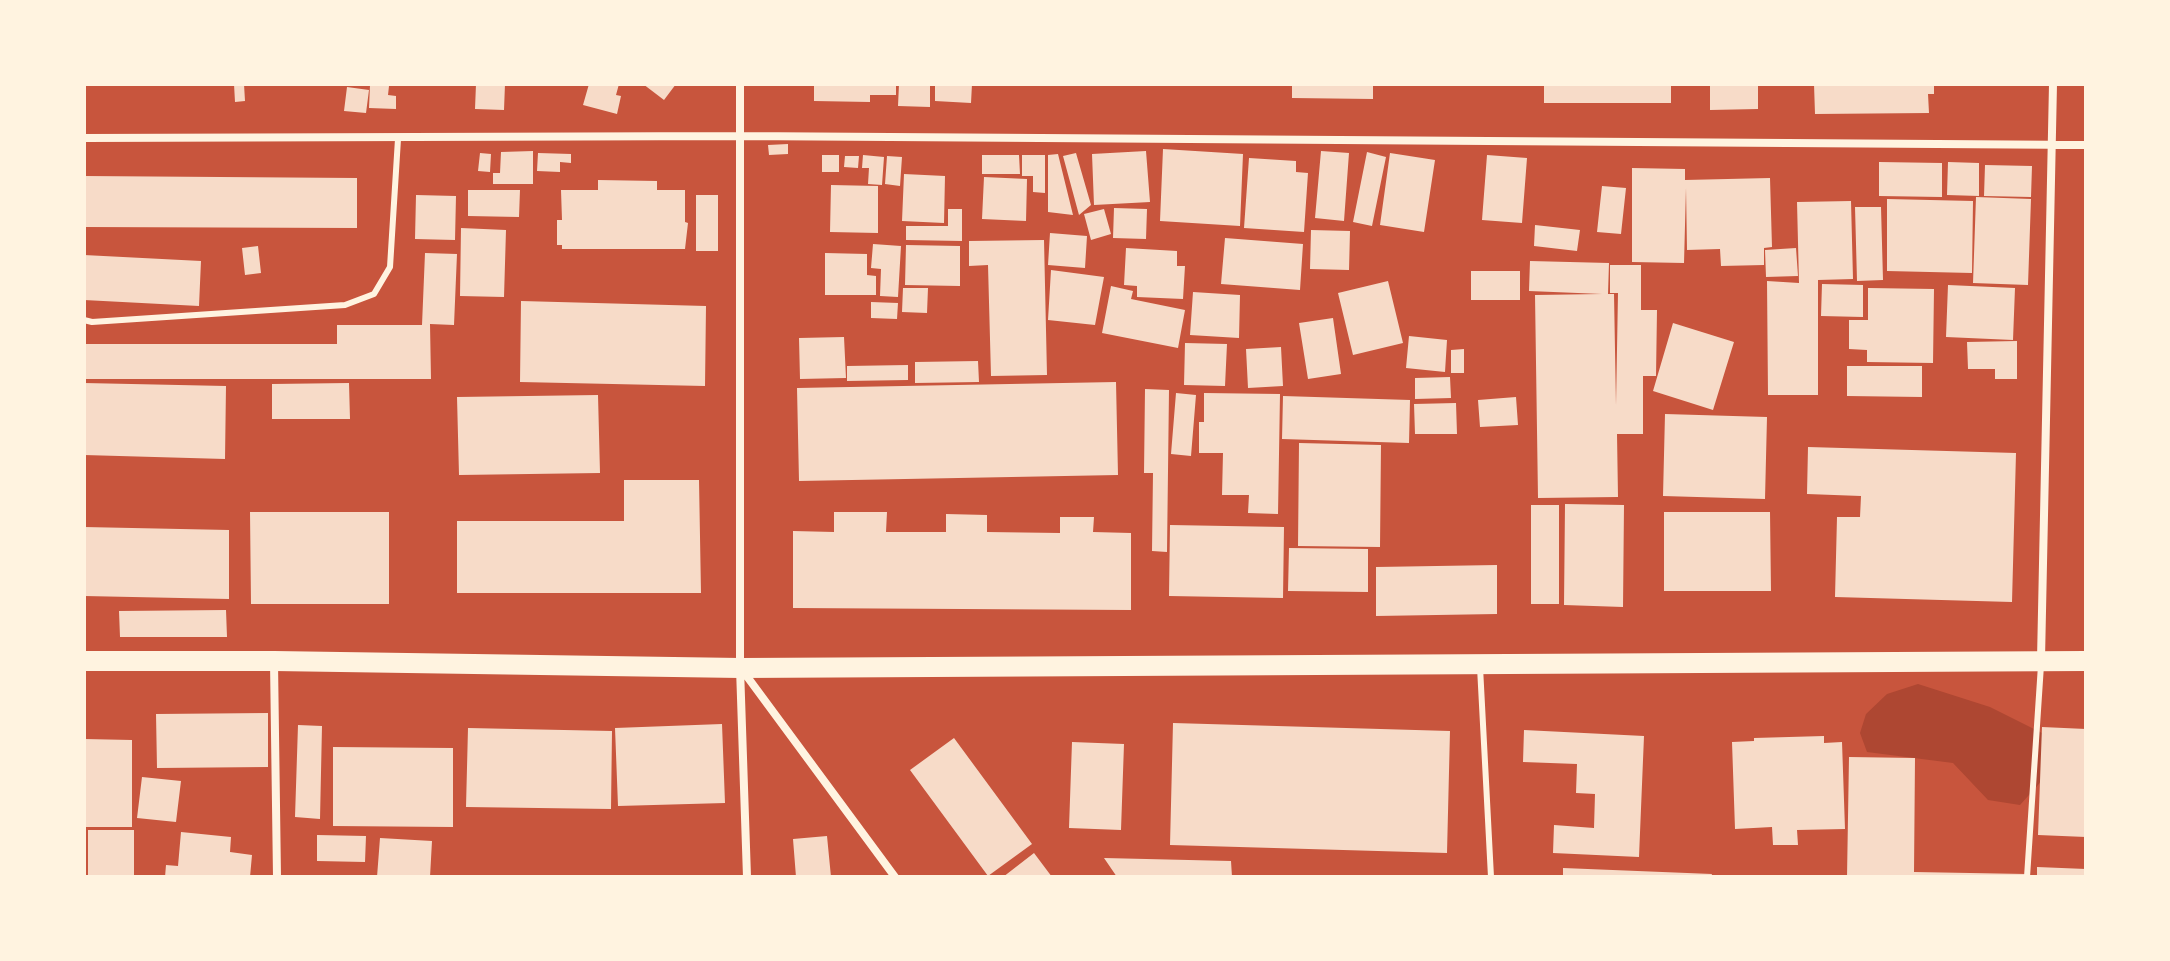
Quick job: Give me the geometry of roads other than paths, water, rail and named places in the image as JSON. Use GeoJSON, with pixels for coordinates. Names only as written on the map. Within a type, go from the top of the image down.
{"type":"FeatureCollection","features":[{"type":"Feature","properties":{"kind":"main road"},"geometry":{"type":"LineString","coordinates":[[84,661],[740,668],[2086,661]]}},
{"type":"Feature","properties":{"kind":"street"},"geometry":{"type":"LineString","coordinates":[[740,84],[740,668],[747,877]]}},
{"type":"Feature","properties":{"kind":"street"},"geometry":{"type":"LineString","coordinates":[[2041,660],[2053,84]]}},
{"type":"Feature","properties":{"kind":"street"},"geometry":{"type":"LineString","coordinates":[[84,138],[741,136],[2086,145]]}},
{"type":"Feature","properties":{"kind":"street"},"geometry":{"type":"LineString","coordinates":[[274,661],[277,877]]}},
{"type":"Feature","properties":{"kind":"street"},"geometry":{"type":"LineString","coordinates":[[740,668],[895,877]]}},
{"type":"Feature","properties":{"kind":"lane"},"geometry":{"type":"LineString","coordinates":[[84,320],[92,322],[345,305],[374,294],[390,267],[398,139]]}},
{"type":"Feature","properties":{"kind":"lane"},"geometry":{"type":"LineString","coordinates":[[2027,877],[2041,660]]}},
{"type":"Feature","properties":{"kind":"lane"},"geometry":{"type":"LineString","coordinates":[[1480,663],[1491,877]]}}]}
